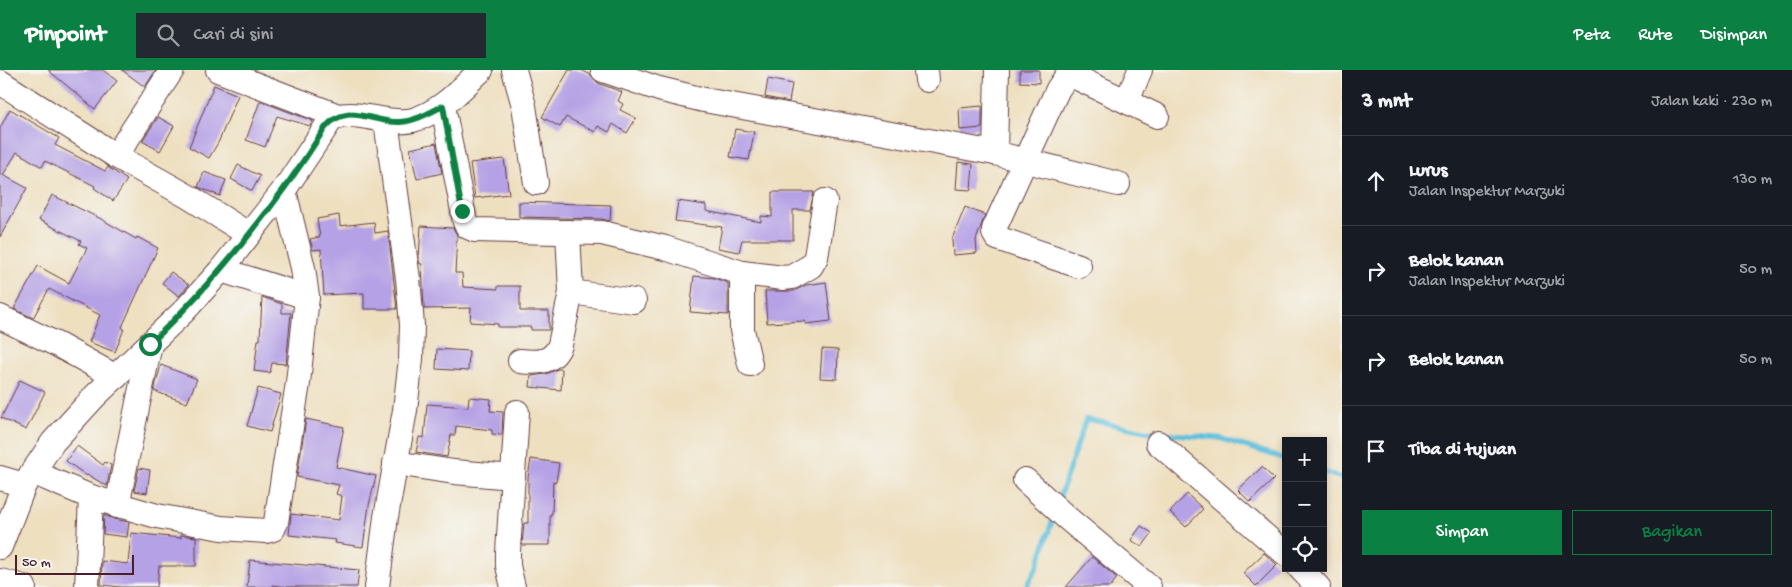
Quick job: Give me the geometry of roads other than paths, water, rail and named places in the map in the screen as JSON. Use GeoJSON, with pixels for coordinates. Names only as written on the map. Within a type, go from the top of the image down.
{"type":"FeatureCollection","features":[{"type":"Feature","properties":{"kind":"street"},"geometry":{"type":"LineString","coordinates":[[116,156],[172,70]]}},
{"type":"Feature","properties":{"kind":"street"},"geometry":{"type":"LineString","coordinates":[[218,70],[338,116],[357,115],[401,122],[422,117],[443,106],[481,70]]}},
{"type":"Feature","properties":{"kind":"street"},"geometry":{"type":"LineString","coordinates":[[514,70],[524,106],[536,183]]}},
{"type":"Feature","properties":{"kind":"street"},"geometry":{"type":"LineString","coordinates":[[603,70],[659,89],[704,100],[995,153],[1118,184]]}},
{"type":"Feature","properties":{"kind":"street"},"geometry":{"type":"LineString","coordinates":[[995,153],[997,70]]}},
{"type":"Feature","properties":{"kind":"street"},"geometry":{"type":"LineString","coordinates":[[1127,102],[1140,70]]}},
{"type":"Feature","properties":{"kind":"street"},"geometry":{"type":"LineString","coordinates":[[1079,266],[997,238],[994,235],[994,228],[1058,89],[1070,72],[1158,116]]}},
{"type":"Feature","properties":{"kind":"street"},"geometry":{"type":"LineString","coordinates":[[0,82],[116,156],[189,197],[248,234]]}},
{"type":"Feature","properties":{"kind":"street"},"geometry":{"type":"LineString","coordinates":[[443,106],[465,222],[468,227],[481,231],[602,234],[665,248],[742,273],[783,278],[792,277],[811,266],[818,250],[825,200]]}},
{"type":"Feature","properties":{"kind":"street"},"geometry":{"type":"LineString","coordinates":[[0,548],[28,478],[53,442],[96,396],[184,311],[221,270],[284,190],[330,121],[338,116]]}},
{"type":"Feature","properties":{"kind":"street"},"geometry":{"type":"LineString","coordinates":[[378,587],[386,517],[411,360],[412,325],[408,280],[386,121]]}},
{"type":"Feature","properties":{"kind":"street"},"geometry":{"type":"LineString","coordinates":[[0,478],[28,478],[117,506],[157,516],[221,528],[266,531],[273,529],[276,522],[298,383],[306,297],[303,268],[284,190]]}},
{"type":"Feature","properties":{"kind":"street"},"geometry":{"type":"LineString","coordinates":[[520,361],[549,360],[558,352],[571,292],[568,232]]}},
{"type":"Feature","properties":{"kind":"street"},"geometry":{"type":"LineString","coordinates":[[221,270],[306,297]]}},
{"type":"Feature","properties":{"kind":"street"},"geometry":{"type":"LineString","coordinates":[[742,273],[742,330],[750,364]]}},
{"type":"Feature","properties":{"kind":"street"},"geometry":{"type":"LineString","coordinates":[[571,292],[634,301]]}},
{"type":"Feature","properties":{"kind":"street"},"geometry":{"type":"LineString","coordinates":[[0,317],[58,345],[116,377]]}},
{"type":"Feature","properties":{"kind":"street"},"geometry":{"type":"LineString","coordinates":[[117,506],[150,344]]}},
{"type":"Feature","properties":{"kind":"street"},"geometry":{"type":"LineString","coordinates":[[513,587],[508,566],[508,552],[517,412]]}},
{"type":"Feature","properties":{"kind":"street"},"geometry":{"type":"LineString","coordinates":[[1158,443],[1282,551]]}},
{"type":"Feature","properties":{"kind":"street"},"geometry":{"type":"LineString","coordinates":[[395,463],[454,472],[512,477]]}},
{"type":"Feature","properties":{"kind":"street"},"geometry":{"type":"LineString","coordinates":[[1025,480],[1149,587]]}},
{"type":"Feature","properties":{"kind":"street"},"geometry":{"type":"LineString","coordinates":[[87,587],[91,498]]}},
{"type":"Feature","properties":{"kind":"street"},"geometry":{"type":"LineString","coordinates":[[1304,572],[1318,587]]}},
{"type":"Feature","properties":{"kind":"street"},"geometry":{"type":"LineString","coordinates":[[0,581],[24,587]]}},
{"type":"Feature","properties":{"kind":"waterway"},"geometry":{"type":"LineString","coordinates":[[1058,502],[1086,419],[1150,432],[1219,438],[1282,458]]}},
{"type":"Feature","properties":{"kind":"waterway"},"geometry":{"type":"LineString","coordinates":[[1327,473],[1342,478]]}},
{"type":"Feature","properties":{"kind":"waterway"},"geometry":{"type":"LineString","coordinates":[[1026,587],[1038,565],[1054,515]]}}]}
